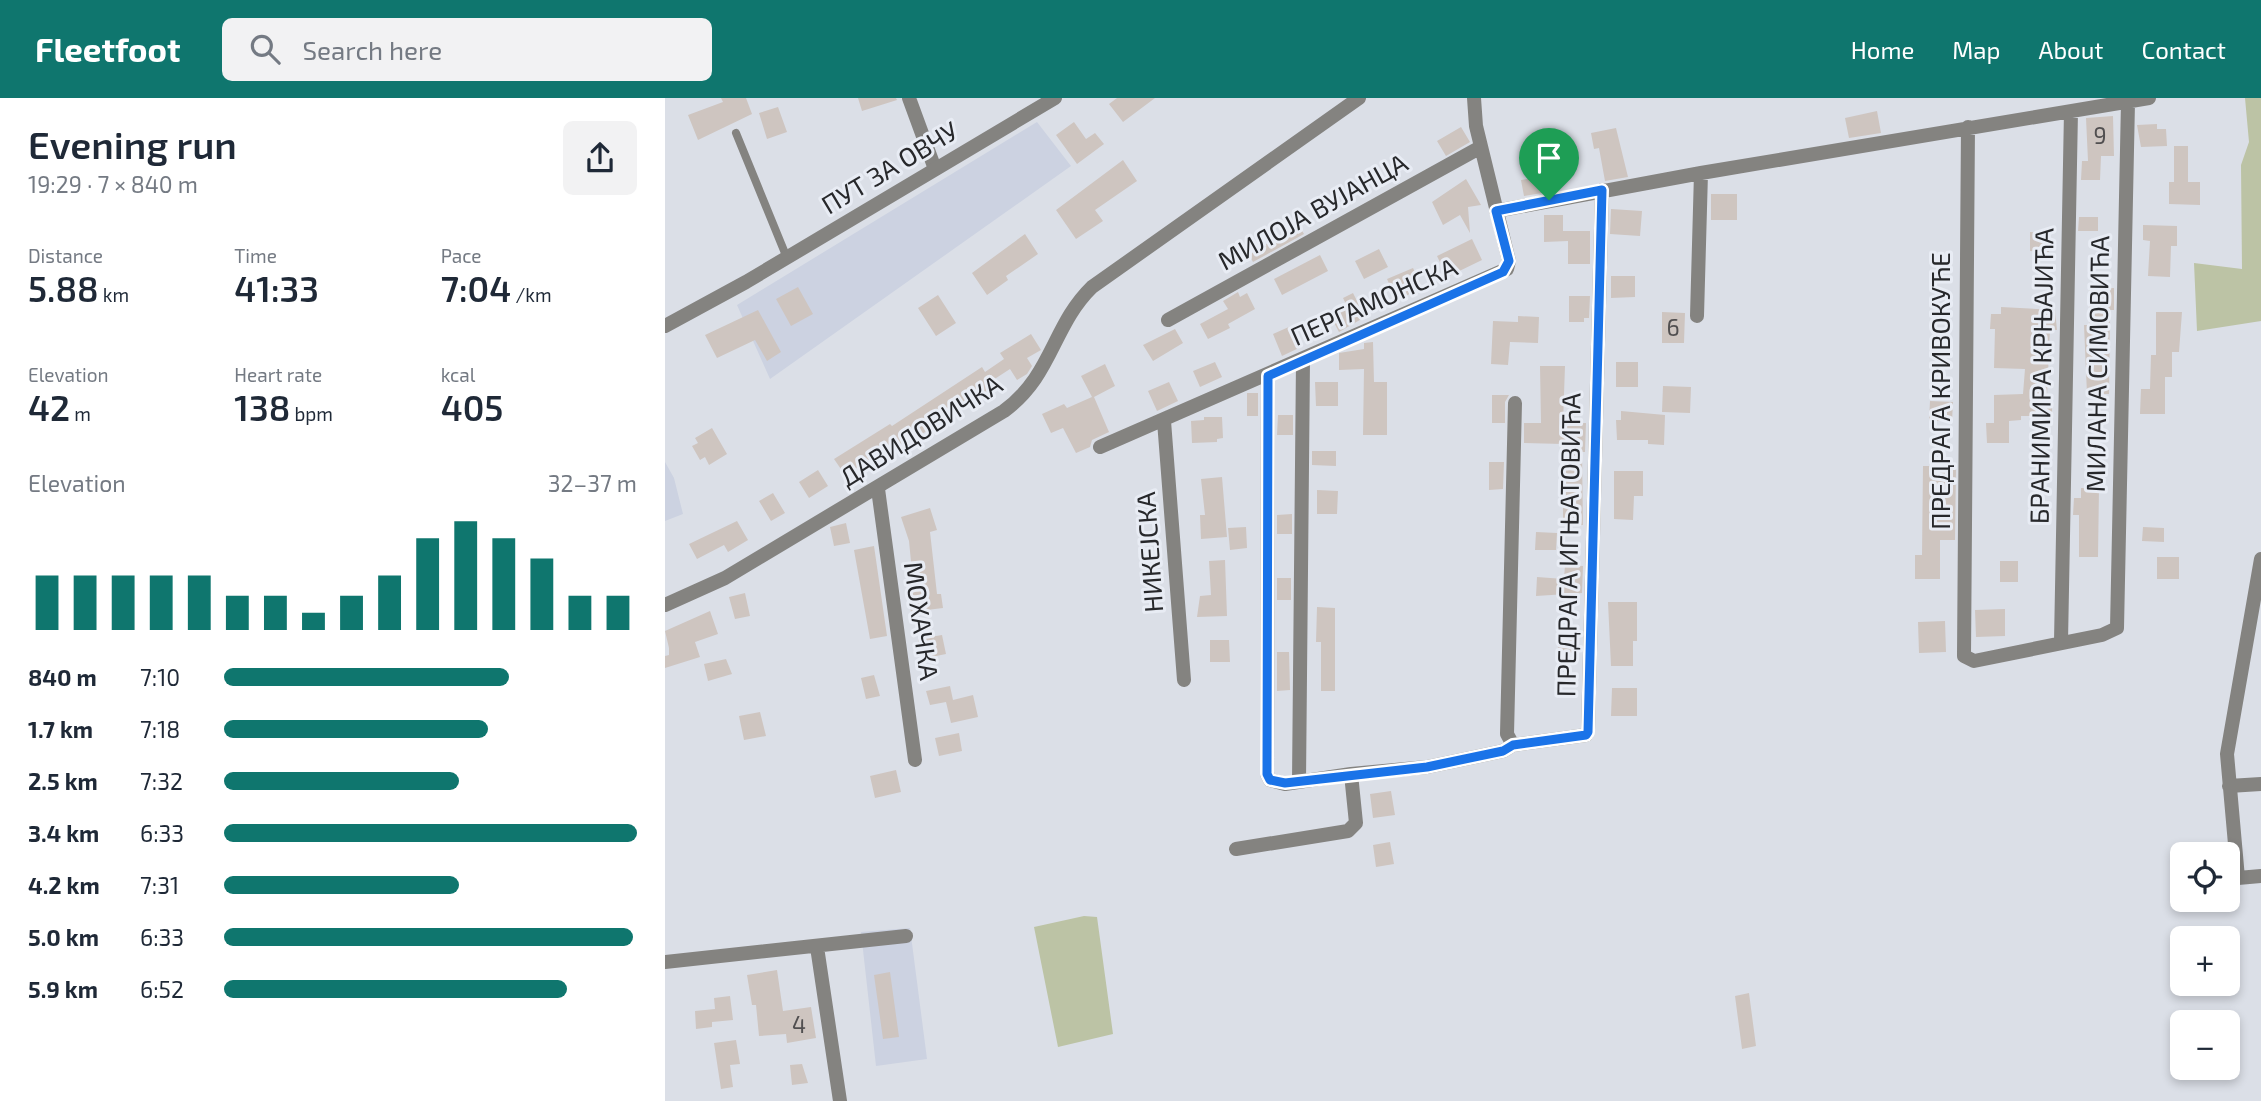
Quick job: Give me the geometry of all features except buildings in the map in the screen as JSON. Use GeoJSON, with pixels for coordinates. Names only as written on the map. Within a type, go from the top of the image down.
{"type":"FeatureCollection","features":[{"type":"Feature","properties":{"kind":"street"},"geometry":{"type":"LineString","coordinates":[[909,98],[935,169]]}},
{"type":"Feature","properties":{"kind":"street","name":"ПУТ ЗА ОВЧУ"},"geometry":{"type":"LineString","coordinates":[[665,326],[787,258],[1055,98]]}},
{"type":"Feature","properties":{"kind":"street","name":"ДАВИДОВИЧКА"},"geometry":{"type":"LineString","coordinates":[[665,605],[725,578],[878,489],[1023,397],[1039,374],[1073,307],[1092,287],[1359,98]]}},
{"type":"Feature","properties":{"kind":"street","name":"ПЕРГАМОНСКА"},"geometry":{"type":"LineString","coordinates":[[1100,447],[1503,272],[1509,261],[1481,147],[1473,98]]}},
{"type":"Feature","properties":{"kind":"street"},"geometry":{"type":"LineString","coordinates":[[1496,211],[1602,190],[2149,98]]}},
{"type":"Feature","properties":{"kind":"street","name":"МИЛАНА СИМОВИЋА"},"geometry":{"type":"LineString","coordinates":[[2061,642],[2102,635],[2117,628],[2128,102]]}},
{"type":"Feature","properties":{"kind":"street","name":"БРАНИМИРА КРЊАЈИЋА"},"geometry":{"type":"LineString","coordinates":[[2061,642],[2071,111]]}},
{"type":"Feature","properties":{"kind":"street","name":"ПРЕДРАГА КРИВОКУЋЕ"},"geometry":{"type":"LineString","coordinates":[[1968,127],[1964,656],[1974,661],[2037,650],[2061,642]]}},
{"type":"Feature","properties":{"kind":"street","name":"МИЛОЈА ВУЈАНЦА"},"geometry":{"type":"LineString","coordinates":[[1168,320],[1481,147]]}},
{"type":"Feature","properties":{"kind":"street"},"geometry":{"type":"LineString","coordinates":[[1697,316],[1701,173]]}},
{"type":"Feature","properties":{"kind":"street","name":"ПРЕДРАГА ИГЊАТОВИЋА"},"geometry":{"type":"LineString","coordinates":[[1513,745],[1586,735],[1588,730],[1602,190]]}},
{"type":"Feature","properties":{"kind":"street"},"geometry":{"type":"LineString","coordinates":[[1299,781],[1303,360]]}},
{"type":"Feature","properties":{"kind":"street"},"geometry":{"type":"LineString","coordinates":[[1268,376],[1267,774],[1277,783],[1427,767],[1503,751],[1513,745],[1507,734],[1515,403]]}},
{"type":"Feature","properties":{"kind":"street","name":"НИКЕЈСКА"},"geometry":{"type":"LineString","coordinates":[[1164,421],[1184,680]]}},
{"type":"Feature","properties":{"kind":"street","name":"МОХАЧКА"},"geometry":{"type":"LineString","coordinates":[[878,489],[915,760]]}},
{"type":"Feature","properties":{"kind":"street"},"geometry":{"type":"LineString","coordinates":[[2261,559],[2227,754],[2238,878],[2261,876]]}},
{"type":"Feature","properties":{"kind":"street"},"geometry":{"type":"LineString","coordinates":[[1236,849],[1354,828],[1357,814],[1350,774]]}},
{"type":"Feature","properties":{"kind":"street"},"geometry":{"type":"LineString","coordinates":[[2228,786],[2261,784]]}},
{"type":"Feature","properties":{"kind":"street"},"geometry":{"type":"LineString","coordinates":[[665,962],[906,936]]}},
{"type":"Feature","properties":{"kind":"street"},"geometry":{"type":"LineString","coordinates":[[817,947],[840,1101]]}},
{"type":"Feature","properties":{"kind":"lane"},"geometry":{"type":"LineString","coordinates":[[736,133],[787,258]]}},
{"type":"Feature","properties":{"kind":"shaded area"},"geometry":{"type":"Polygon","coordinates":[[[1037,122],[1071,166],[770,379],[737,305],[1037,122]]]}},
{"type":"Feature","properties":{"kind":"shaded area"},"geometry":{"type":"Polygon","coordinates":[[[665,462],[674,478],[683,514],[665,521],[665,462]]]}},
{"type":"Feature","properties":{"kind":"shaded area"},"geometry":{"type":"Polygon","coordinates":[[[910,928],[927,1059],[876,1066],[861,932],[910,928]]]}},
{"type":"Feature","properties":{"kind":"green space"},"geometry":{"type":"Polygon","coordinates":[[[2245,98],[2261,98],[2261,321],[2197,331],[2194,263],[2242,269],[2241,165],[2249,142],[2245,98]]]}},
{"type":"Feature","properties":{"kind":"green space"},"geometry":{"type":"Polygon","coordinates":[[[1084,916],[1097,917],[1113,1034],[1058,1047],[1034,927],[1084,916]]]}},
{"type":"Feature","properties":{"kind":"route"},"geometry":{"type":"LineString","coordinates":[[1602,190],[1588,732],[1586,735],[1513,745],[1503,751],[1427,767],[1285,783],[1270,780],[1267,774],[1268,376],[1503,272],[1509,261],[1496,211],[1549,200],[1602,190]]}}]}
